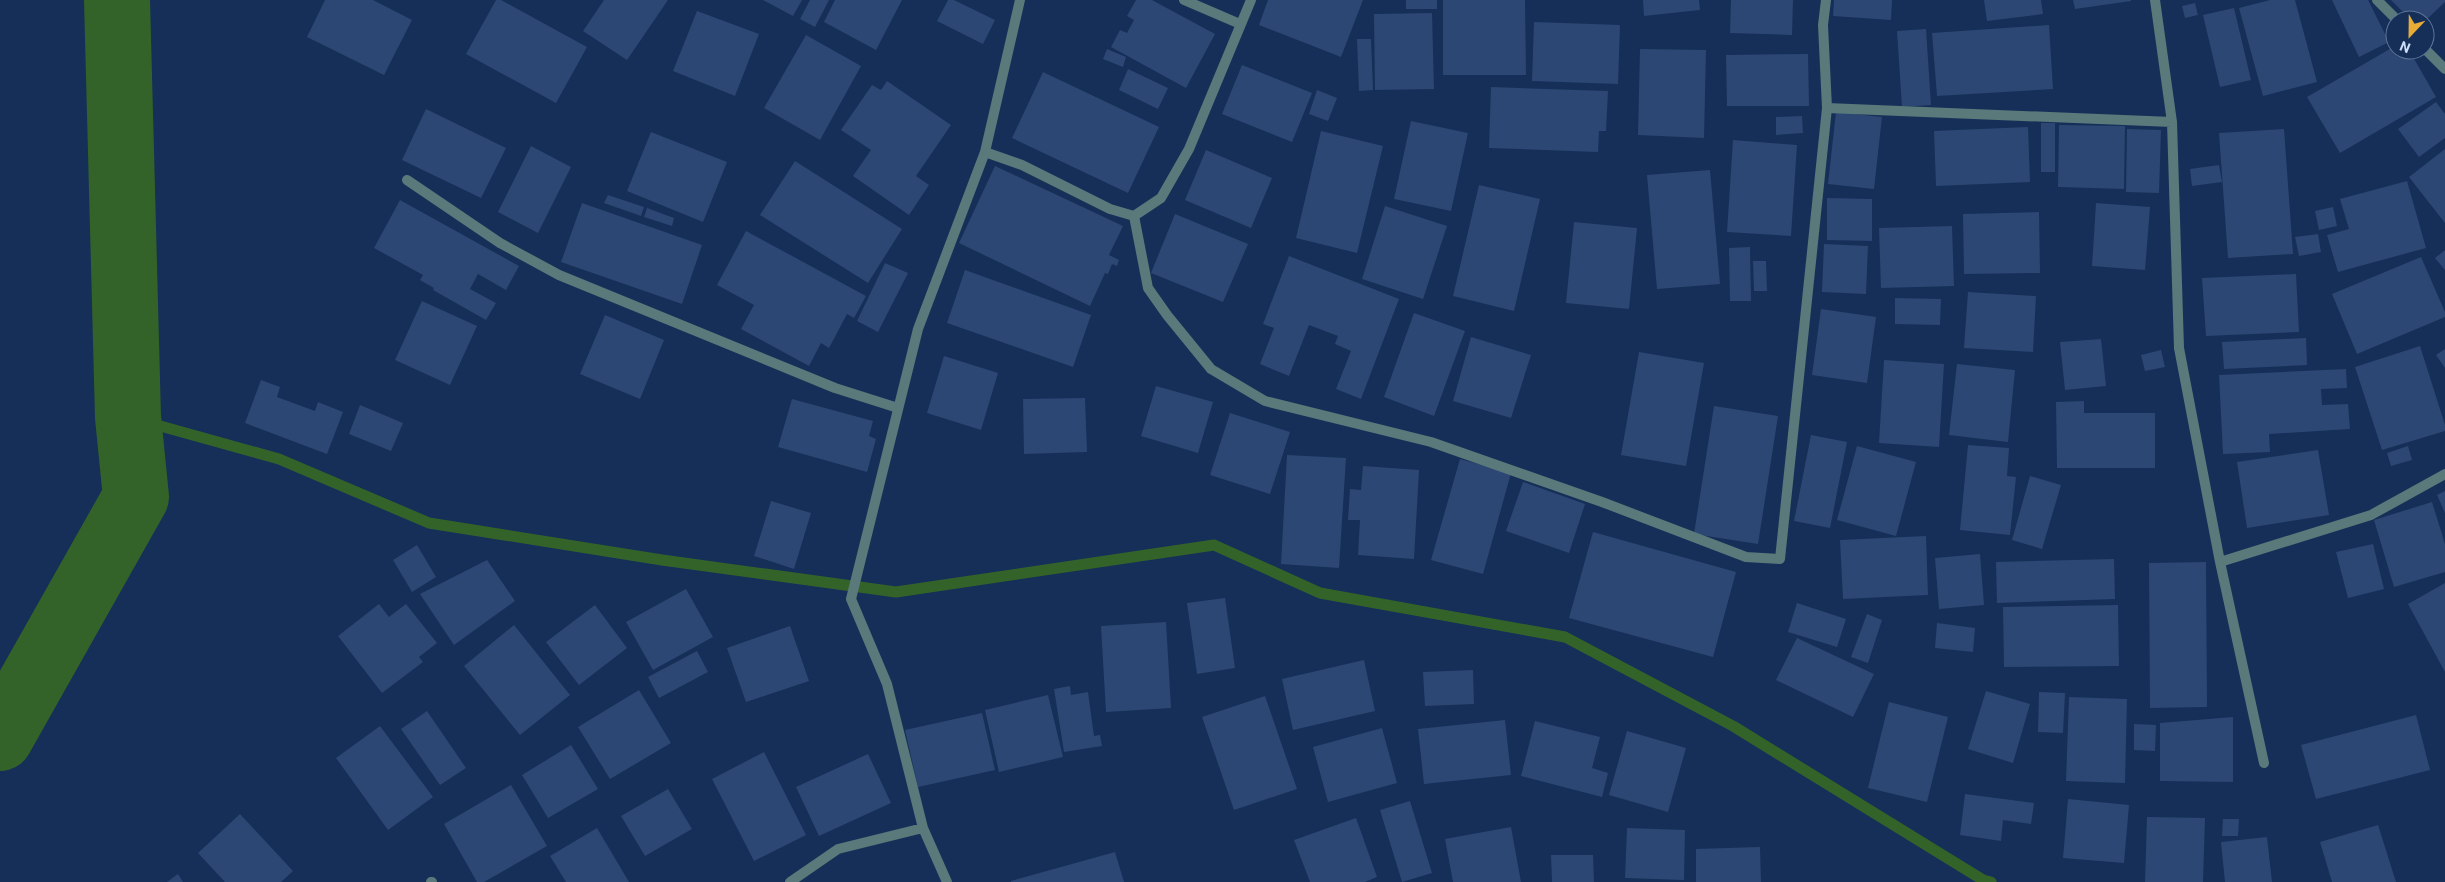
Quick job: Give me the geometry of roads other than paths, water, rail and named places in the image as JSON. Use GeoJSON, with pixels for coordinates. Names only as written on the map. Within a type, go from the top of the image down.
{"type":"FeatureCollection","features":[{"type":"Feature","properties":{"kind":"street"},"geometry":{"type":"LineString","coordinates":[[947,882],[922,828],[887,684],[851,599],[918,329],[985,152],[1020,0]]}},
{"type":"Feature","properties":{"kind":"street"},"geometry":{"type":"LineString","coordinates":[[1184,0],[1240,24]]}},
{"type":"Feature","properties":{"kind":"street"},"geometry":{"type":"LineString","coordinates":[[1134,216],[1161,198],[1189,149],[1251,0]]}},
{"type":"Feature","properties":{"kind":"street"},"geometry":{"type":"LineString","coordinates":[[1134,216],[1148,288],[1167,316],[1211,369],[1265,402],[1431,442],[1602,502],[1746,558],[1780,559],[1826,108],[1823,25],[1826,0]]}},
{"type":"Feature","properties":{"kind":"street"},"geometry":{"type":"LineString","coordinates":[[2155,0],[2172,122],[2179,348],[2220,562],[2264,763]]}},
{"type":"Feature","properties":{"kind":"street"},"geometry":{"type":"LineString","coordinates":[[2377,0],[2387,10]]}},
{"type":"Feature","properties":{"kind":"street"},"geometry":{"type":"LineString","coordinates":[[2435,59],[2445,69]]}},
{"type":"Feature","properties":{"kind":"street"},"geometry":{"type":"LineString","coordinates":[[1826,108],[2172,122]]}},
{"type":"Feature","properties":{"kind":"street"},"geometry":{"type":"LineString","coordinates":[[985,152],[1022,165],[1110,208],[1134,216]]}},
{"type":"Feature","properties":{"kind":"street"},"geometry":{"type":"LineString","coordinates":[[407,180],[500,243],[559,275],[835,388],[898,408]]}},
{"type":"Feature","properties":{"kind":"street"},"geometry":{"type":"LineString","coordinates":[[2220,562],[2371,515],[2445,474]]}},
{"type":"Feature","properties":{"kind":"street"},"geometry":{"type":"LineString","coordinates":[[790,882],[838,849],[922,828]]}},
{"type":"Feature","properties":{"kind":"waterway"},"geometry":{"type":"LineString","coordinates":[[0,738],[136,497],[128,417],[117,0]]}},
{"type":"Feature","properties":{"kind":"waterway"},"geometry":{"type":"LineString","coordinates":[[128,417],[279,459],[429,523],[662,560],[896,592],[1214,545],[1320,593],[1565,637],[1733,726],[1983,880],[1991,882]]}}]}
